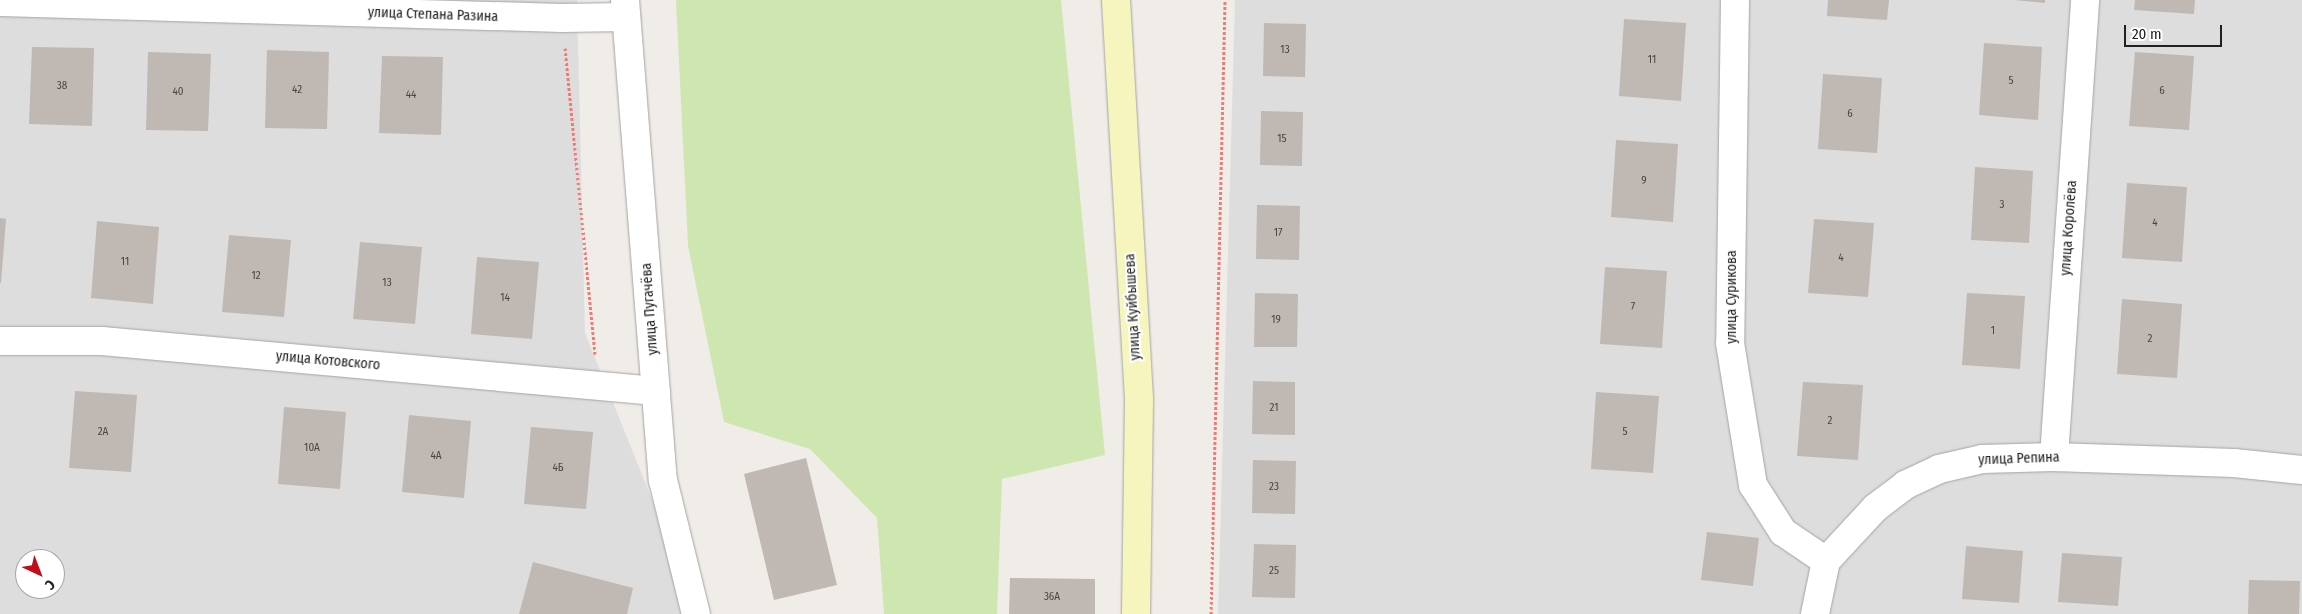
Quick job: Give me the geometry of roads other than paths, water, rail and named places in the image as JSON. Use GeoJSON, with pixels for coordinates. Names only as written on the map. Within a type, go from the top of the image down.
{"type":"FeatureCollection","features":[{"type":"Feature","properties":{"kind":"main road","name":"улица Куйбышева"},"geometry":{"type":"LineString","coordinates":[[1116,0],[1139,400],[1136,614]]}},
{"type":"Feature","properties":{"kind":"street","name":"улица Сурикова"},"geometry":{"type":"LineString","coordinates":[[1735,0],[1730,342],[1753,485],[1783,532],[1826,562]]}},
{"type":"Feature","properties":{"kind":"street","name":"улица Королёва"},"geometry":{"type":"LineString","coordinates":[[2054,457],[2086,0]]}},
{"type":"Feature","properties":{"kind":"street","name":"улица Степана Разина"},"geometry":{"type":"LineString","coordinates":[[0,2],[562,18],[625,9]]}},
{"type":"Feature","properties":{"kind":"street","name":"улица Пугачёва"},"geometry":{"type":"LineString","coordinates":[[625,9],[663,480],[696,614]]}},
{"type":"Feature","properties":{"kind":"street","name":"улица Котовского"},"geometry":{"type":"LineString","coordinates":[[0,341],[102,342],[598,384],[656,391]]}},
{"type":"Feature","properties":{"kind":"street","name":"улица Репина"},"geometry":{"type":"LineString","coordinates":[[1826,562],[1875,508],[1905,485],[1939,469],[1982,459],[2054,457],[2234,463],[2302,470]]}},
{"type":"Feature","properties":{"kind":"street"},"geometry":{"type":"LineString","coordinates":[[1815,614],[1826,562]]}}]}
